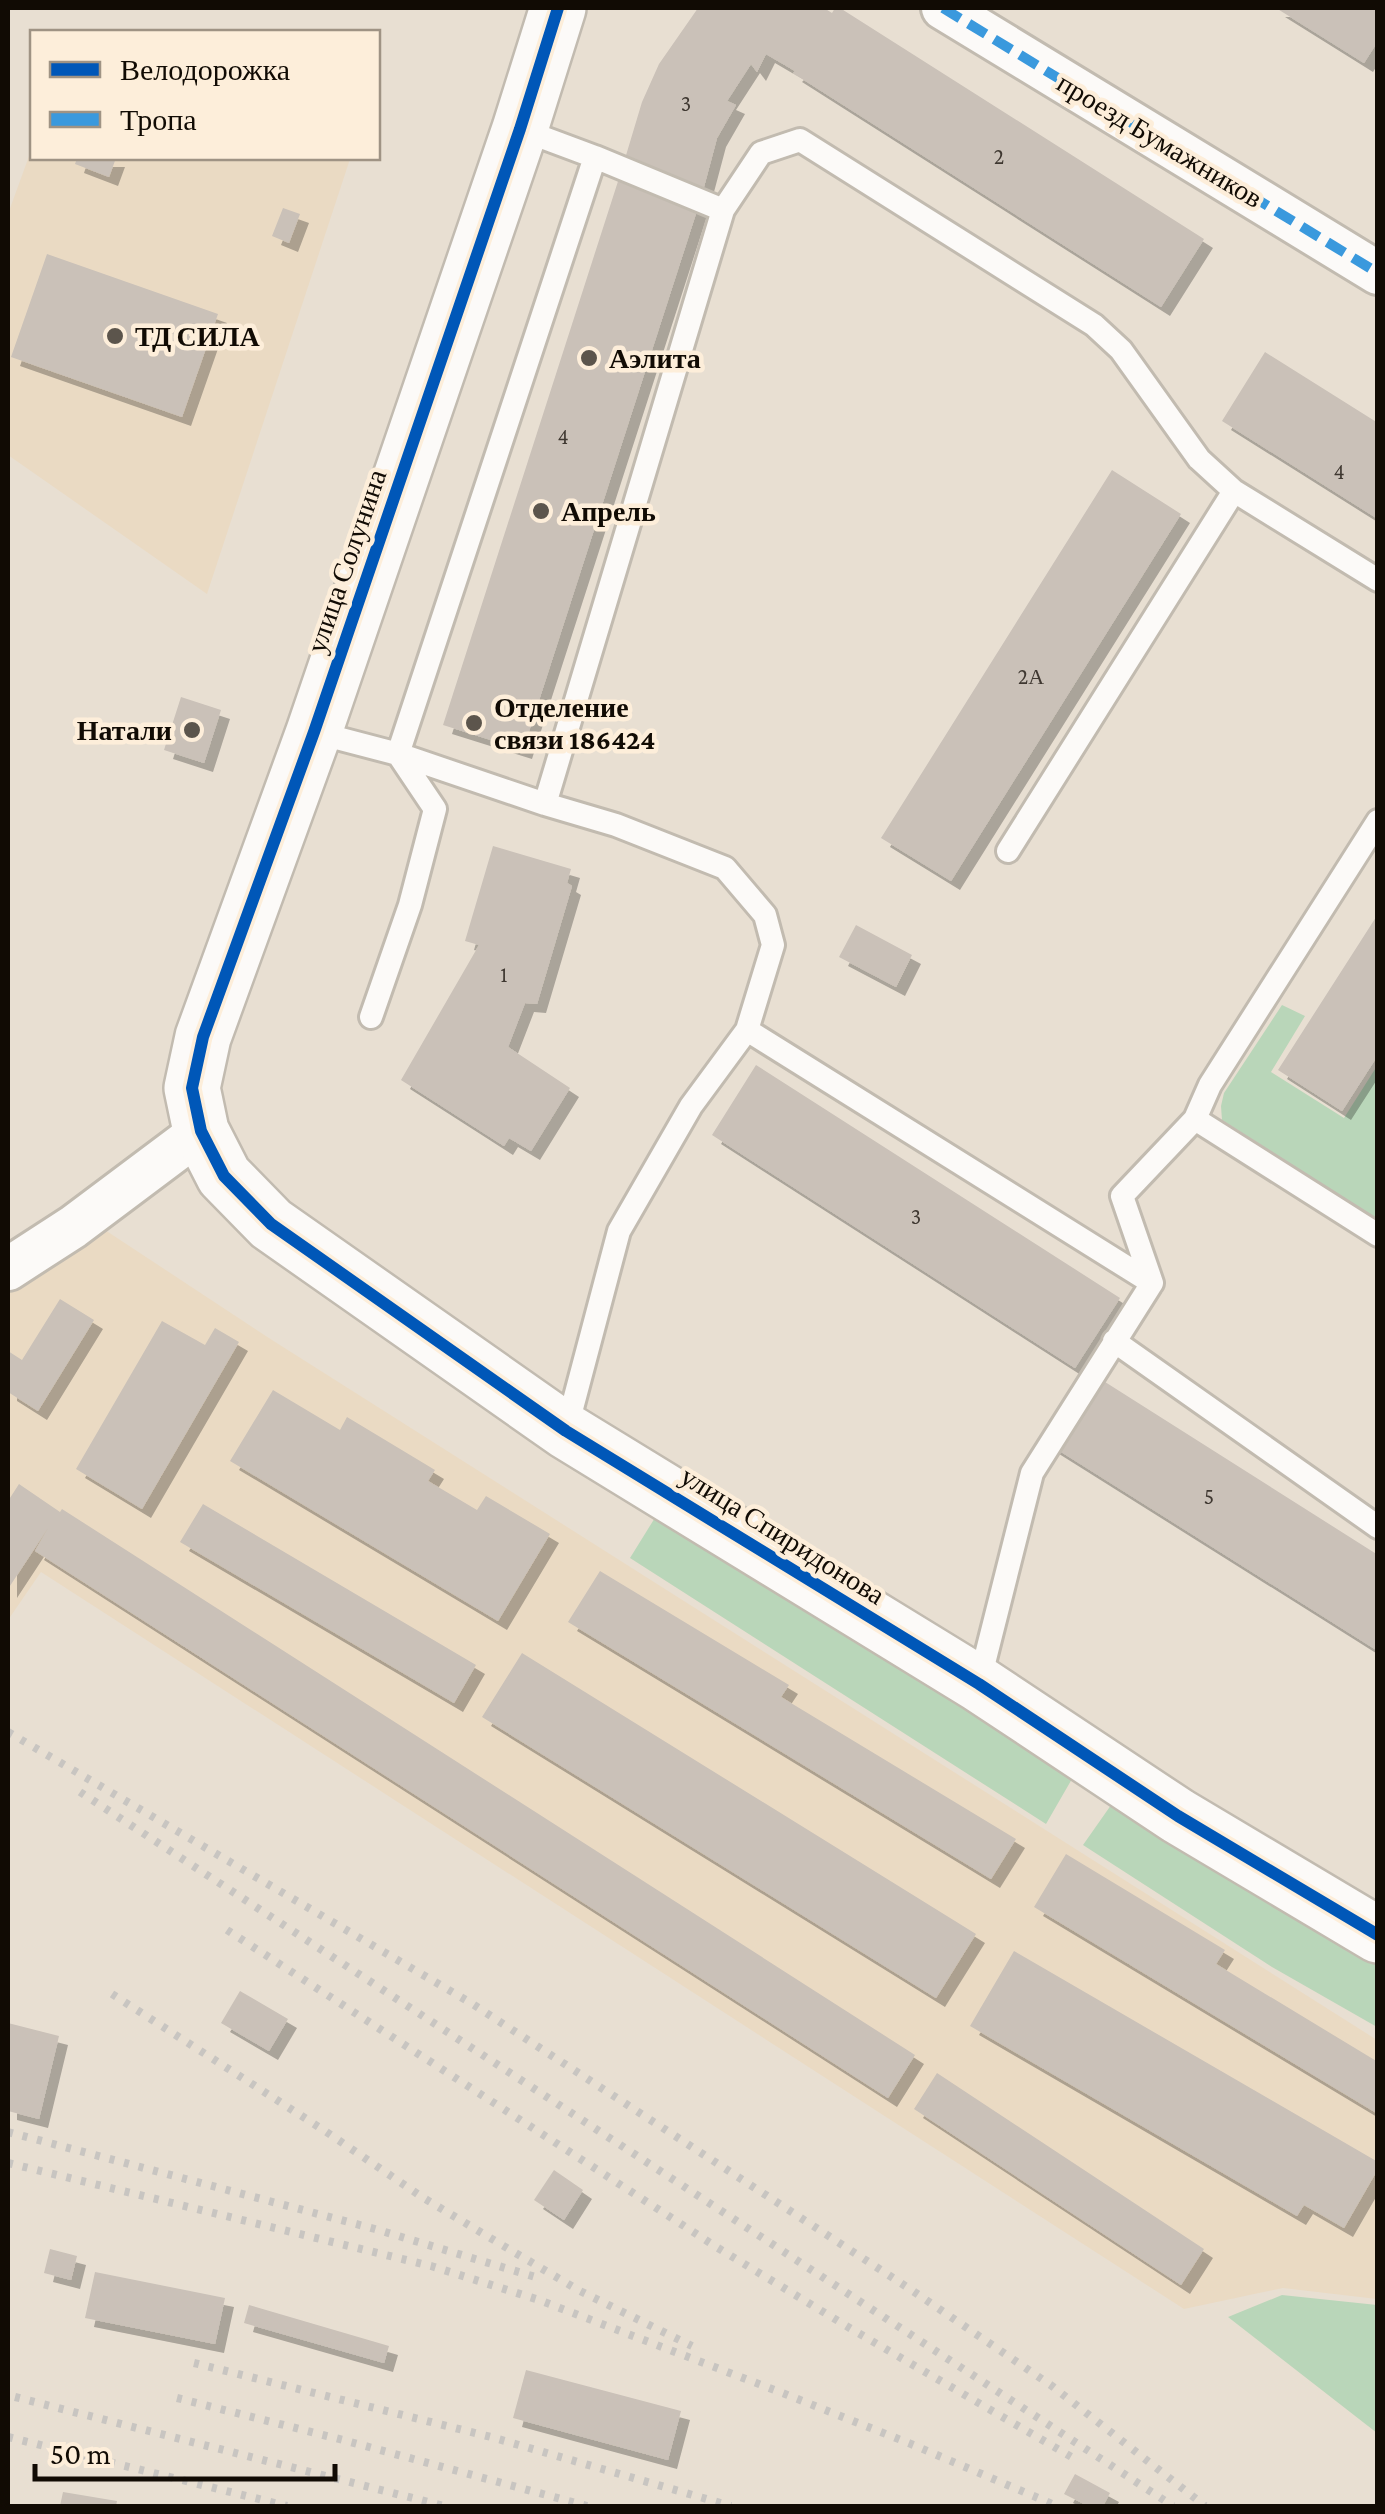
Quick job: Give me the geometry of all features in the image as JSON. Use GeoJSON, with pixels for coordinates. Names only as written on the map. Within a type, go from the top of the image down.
{"type":"FeatureCollection","features":[{"type":"Feature","properties":{"kind":"street","name":"улица Солунина"},"geometry":{"type":"LineString","coordinates":[[201,1131],[192,1088],[203,1037],[314,732],[558,8]]}},
{"type":"Feature","properties":{"kind":"street","name":"проезд Бумажников"},"geometry":{"type":"LineString","coordinates":[[943,8],[1378,274]]}},
{"type":"Feature","properties":{"kind":"street"},"geometry":{"type":"LineString","coordinates":[[8,1269],[73,1227],[201,1131]]}},
{"type":"Feature","properties":{"kind":"street","name":"улица Спиридонова"},"geometry":{"type":"LineString","coordinates":[[201,1131],[224,1176],[271,1224],[566,1431],[979,1684],[1178,1816],[1378,1935]]}},
{"type":"Feature","properties":{"kind":"lane"},"geometry":{"type":"LineString","coordinates":[[520,129],[723,210]]}},
{"type":"Feature","properties":{"kind":"lane"},"geometry":{"type":"LineString","coordinates":[[544,804],[723,210],[761,153],[800,140],[1094,325],[1121,350],[1199,458],[1234,490],[1378,580]]}},
{"type":"Feature","properties":{"kind":"lane"},"geometry":{"type":"LineString","coordinates":[[398,754],[595,157]]}},
{"type":"Feature","properties":{"kind":"lane"},"geometry":{"type":"LineString","coordinates":[[1008,850],[1234,490]]}},
{"type":"Feature","properties":{"kind":"lane"},"geometry":{"type":"LineString","coordinates":[[314,732],[398,754],[616,825],[724,868],[765,914],[772,945],[747,1030],[691,1106],[620,1231],[566,1431]]}},
{"type":"Feature","properties":{"kind":"lane"},"geometry":{"type":"LineString","coordinates":[[370,1017],[410,904],[435,809],[398,754]]}},
{"type":"Feature","properties":{"kind":"lane"},"geometry":{"type":"LineString","coordinates":[[1152,1283],[1122,1196],[1195,1120],[1210,1085],[1378,820]]}},
{"type":"Feature","properties":{"kind":"lane"},"geometry":{"type":"LineString","coordinates":[[747,1030],[1152,1283]]}},
{"type":"Feature","properties":{"kind":"lane"},"geometry":{"type":"LineString","coordinates":[[1195,1120],[1378,1235]]}},
{"type":"Feature","properties":{"kind":"lane"},"geometry":{"type":"LineString","coordinates":[[979,1684],[1032,1473],[1152,1283]]}},
{"type":"Feature","properties":{"kind":"lane"},"geometry":{"type":"LineString","coordinates":[[1114,1341],[1378,1527]]}},
{"type":"Feature","properties":{"kind":"shaded area"},"geometry":{"type":"Polygon","coordinates":[[[30,154],[30,160],[350,160],[207,594],[8,455],[8,214],[30,154]]]}},
{"type":"Feature","properties":{"kind":"shaded area"},"geometry":{"type":"Polygon","coordinates":[[[105,1230],[272,1340],[1377,2040],[1377,2299],[1283,2288],[1184,2309],[41,1572],[8,1620],[8,1287],[105,1230]]]}},
{"type":"Feature","properties":{"kind":"green space"},"geometry":{"type":"Polygon","coordinates":[[[1282,1005],[1305,1016],[1271,1072],[1344,1118],[1377,1066],[1377,1219],[1222,1120],[1224,1093],[1282,1005]]]}},
{"type":"Feature","properties":{"kind":"green space"},"geometry":{"type":"Polygon","coordinates":[[[666,1500],[1080,1765],[1046,1824],[630,1558],[666,1500]]]}},
{"type":"Feature","properties":{"kind":"green space"},"geometry":{"type":"Polygon","coordinates":[[[1116,1798],[1377,1956],[1377,2027],[1272,1967],[1083,1845],[1116,1798]]]}},
{"type":"Feature","properties":{"kind":"green space"},"geometry":{"type":"Polygon","coordinates":[[[1282,2295],[1377,2305],[1377,2433],[1228,2317],[1282,2295]]]}},
{"type":"Feature","properties":{"kind":"building"},"geometry":{"type":"Polygon","coordinates":[[[698,8],[824,8],[832,13],[840,8],[1204,239],[1161,307],[795,71],[766,54],[757,72],[751,64],[727,101],[736,105],[717,138],[523,750],[443,725],[642,102],[659,64],[698,8]]]}},
{"type":"Feature","properties":{"kind":"building"},"geometry":{"type":"Polygon","coordinates":[[[1276,8],[1378,8],[1378,41],[1364,63],[1276,8]]]}},
{"type":"Feature","properties":{"kind":"building"},"geometry":{"type":"Polygon","coordinates":[[[76,160],[115,160],[109,177],[75,164],[76,160]]]}},
{"type":"Feature","properties":{"kind":"building"},"geometry":{"type":"Polygon","coordinates":[[[283,208],[300,214],[289,243],[272,236],[283,208]]]}},
{"type":"Feature","properties":{"kind":"building","name":"ТД СИЛА"},"geometry":{"type":"Polygon","coordinates":[[[47,254],[218,314],[182,417],[11,357],[47,254]]]}},
{"type":"Feature","properties":{"kind":"building"},"geometry":{"type":"Polygon","coordinates":[[[1265,352],[1378,423],[1378,519],[1222,421],[1265,352]]]}},
{"type":"Feature","properties":{"kind":"building"},"geometry":{"type":"Polygon","coordinates":[[[1112,470],[1181,514],[951,881],[881,838],[1112,470]]]}},
{"type":"Feature","properties":{"kind":"building","name":"Натали"},"geometry":{"type":"Polygon","coordinates":[[[181,697],[221,710],[204,763],[164,750],[181,697]]]}},
{"type":"Feature","properties":{"kind":"building"},"geometry":{"type":"Polygon","coordinates":[[[493,846],[571,869],[567,883],[572,886],[537,1004],[525,1003],[508,1047],[570,1088],[531,1151],[509,1138],[504,1146],[401,1080],[479,945],[465,941],[493,846]]]}},
{"type":"Feature","properties":{"kind":"building"},"geometry":{"type":"Polygon","coordinates":[[[1378,914],[1378,1055],[1342,1111],[1278,1070],[1378,914]]]}},
{"type":"Feature","properties":{"kind":"building"},"geometry":{"type":"Polygon","coordinates":[[[856,925],[912,955],[896,987],[839,957],[856,925]]]}},
{"type":"Feature","properties":{"kind":"building"},"geometry":{"type":"Polygon","coordinates":[[[756,1065],[1120,1298],[1075,1368],[712,1135],[756,1065]]]}},
{"type":"Feature","properties":{"kind":"building"},"geometry":{"type":"Polygon","coordinates":[[[60,1299],[94,1320],[38,1411],[8,1392],[8,1351],[22,1360],[60,1299]]]}},
{"type":"Feature","properties":{"kind":"building"},"geometry":{"type":"Polygon","coordinates":[[[162,1321],[205,1345],[215,1328],[239,1342],[142,1509],[76,1469],[162,1321]]]}},
{"type":"Feature","properties":{"kind":"building"},"geometry":{"type":"Polygon","coordinates":[[[1083,1368],[1378,1555],[1378,1651],[1039,1438],[1083,1368]]]}},
{"type":"Feature","properties":{"kind":"building"},"geometry":{"type":"Polygon","coordinates":[[[273,1390],[340,1430],[347,1417],[435,1470],[428,1481],[477,1510],[486,1496],[550,1534],[498,1621],[230,1461],[273,1390]]]}},
{"type":"Feature","properties":{"kind":"building"},"geometry":{"type":"Polygon","coordinates":[[[19,1484],[915,2055],[888,2098],[35,1551],[48,1528],[8,1589],[8,1501],[19,1484]]]}},
{"type":"Feature","properties":{"kind":"building"},"geometry":{"type":"Polygon","coordinates":[[[203,1504],[476,1665],[454,1703],[180,1542],[203,1504]]]}},
{"type":"Feature","properties":{"kind":"building"},"geometry":{"type":"Polygon","coordinates":[[[600,1571],[789,1685],[781,1697],[1016,1839],[991,1879],[568,1622],[600,1571]]]}},
{"type":"Feature","properties":{"kind":"building"},"geometry":{"type":"Polygon","coordinates":[[[522,1653],[976,1934],[936,1998],[482,1717],[522,1653]]]}},
{"type":"Feature","properties":{"kind":"building"},"geometry":{"type":"Polygon","coordinates":[[[1066,1854],[1225,1950],[1216,1964],[1378,2062],[1378,2114],[1034,1907],[1066,1854]]]}},
{"type":"Feature","properties":{"kind":"building"},"geometry":{"type":"Polygon","coordinates":[[[1014,1951],[1378,2162],[1378,2169],[1344,2228],[1304,2205],[1297,2216],[970,2026],[1014,1951]]]}},
{"type":"Feature","properties":{"kind":"building"},"geometry":{"type":"Polygon","coordinates":[[[240,1991],[288,2019],[269,2051],[221,2023],[240,1991]]]}},
{"type":"Feature","properties":{"kind":"building"},"geometry":{"type":"Polygon","coordinates":[[[8,2023],[59,2036],[39,2119],[8,2111],[8,2023]]]}},
{"type":"Feature","properties":{"kind":"building"},"geometry":{"type":"Polygon","coordinates":[[[937,2073],[1204,2249],[1181,2285],[914,2109],[937,2073]]]}},
{"type":"Feature","properties":{"kind":"building"},"geometry":{"type":"Polygon","coordinates":[[[554,2170],[583,2190],[564,2220],[534,2200],[554,2170]]]}},
{"type":"Feature","properties":{"kind":"building"},"geometry":{"type":"Polygon","coordinates":[[[50,2249],[77,2256],[71,2280],[44,2273],[50,2249]]]}},
{"type":"Feature","properties":{"kind":"building"},"geometry":{"type":"Polygon","coordinates":[[[95,2272],[225,2298],[215,2344],[85,2318],[95,2272]]]}},
{"type":"Feature","properties":{"kind":"building"},"geometry":{"type":"Polygon","coordinates":[[[249,2305],[389,2346],[384,2363],[244,2323],[249,2305]]]}},
{"type":"Feature","properties":{"kind":"building"},"geometry":{"type":"Polygon","coordinates":[[[526,2370],[681,2411],[668,2460],[513,2418],[526,2370]]]}},
{"type":"Feature","properties":{"kind":"building"},"geometry":{"type":"Polygon","coordinates":[[[1075,2474],[1110,2493],[1103,2506],[1088,2506],[1064,2494],[1075,2474]]]}},
{"type":"Feature","properties":{"kind":"building"},"geometry":{"type":"Polygon","coordinates":[[[63,2492],[117,2501],[116,2506],[60,2506],[63,2492]]]}},
{"type":"Feature","properties":{"kind":"railway"},"geometry":{"type":"LineString","coordinates":[[8,1732],[471,2003],[1052,2386],[1205,2506]]}},
{"type":"Feature","properties":{"kind":"railway"},"geometry":{"type":"LineString","coordinates":[[80,1792],[1173,2506]]}},
{"type":"Feature","properties":{"kind":"railway"},"geometry":{"type":"LineString","coordinates":[[227,1930],[718,2248],[1075,2459]]}},
{"type":"Feature","properties":{"kind":"railway"},"geometry":{"type":"LineString","coordinates":[[112,1994],[422,2197],[580,2291],[692,2346]]}},
{"type":"Feature","properties":{"kind":"railway"},"geometry":{"type":"LineString","coordinates":[[8,2132],[375,2229],[542,2279]]}},
{"type":"Feature","properties":{"kind":"railway"},"geometry":{"type":"LineString","coordinates":[[8,2163],[431,2266],[539,2300],[911,2444],[1057,2506]]}},
{"type":"Feature","properties":{"kind":"railway"},"geometry":{"type":"LineString","coordinates":[[194,2363],[491,2437],[731,2506]]}},
{"type":"Feature","properties":{"kind":"railway"},"geometry":{"type":"LineString","coordinates":[[15,2397],[444,2506]]}},
{"type":"Feature","properties":{"kind":"railway"},"geometry":{"type":"LineString","coordinates":[[177,2398],[587,2506]]}},
{"type":"Feature","properties":{"kind":"railway"},"geometry":{"type":"LineString","coordinates":[[8,2437],[287,2506]]}},
{"type":"Feature","properties":{"kind":"marked path"},"geometry":{"type":"LineString","coordinates":[[943,8],[1378,273]]}},
{"type":"Feature","properties":{"kind":"cycle path"},"geometry":{"type":"LineString","coordinates":[[558,8],[314,732],[203,1037],[192,1088],[201,1131],[224,1176],[271,1224],[566,1431],[979,1684],[1178,1816],[1378,1935]]}},
{"type":"Feature","properties":{"kind":"place","name":"ТД СИЛА"},"geometry":{"type":"Point","coordinates":[115,336]}},
{"type":"Feature","properties":{"kind":"place","name":"Аэлита"},"geometry":{"type":"Point","coordinates":[589,358]}},
{"type":"Feature","properties":{"kind":"place","name":"Апрель"},"geometry":{"type":"Point","coordinates":[541,511]}},
{"type":"Feature","properties":{"kind":"place","name":"Отделение связи 186424"},"geometry":{"type":"Point","coordinates":[474,723]}},
{"type":"Feature","properties":{"kind":"place","name":"Натали"},"geometry":{"type":"Point","coordinates":[192,730]}}]}
